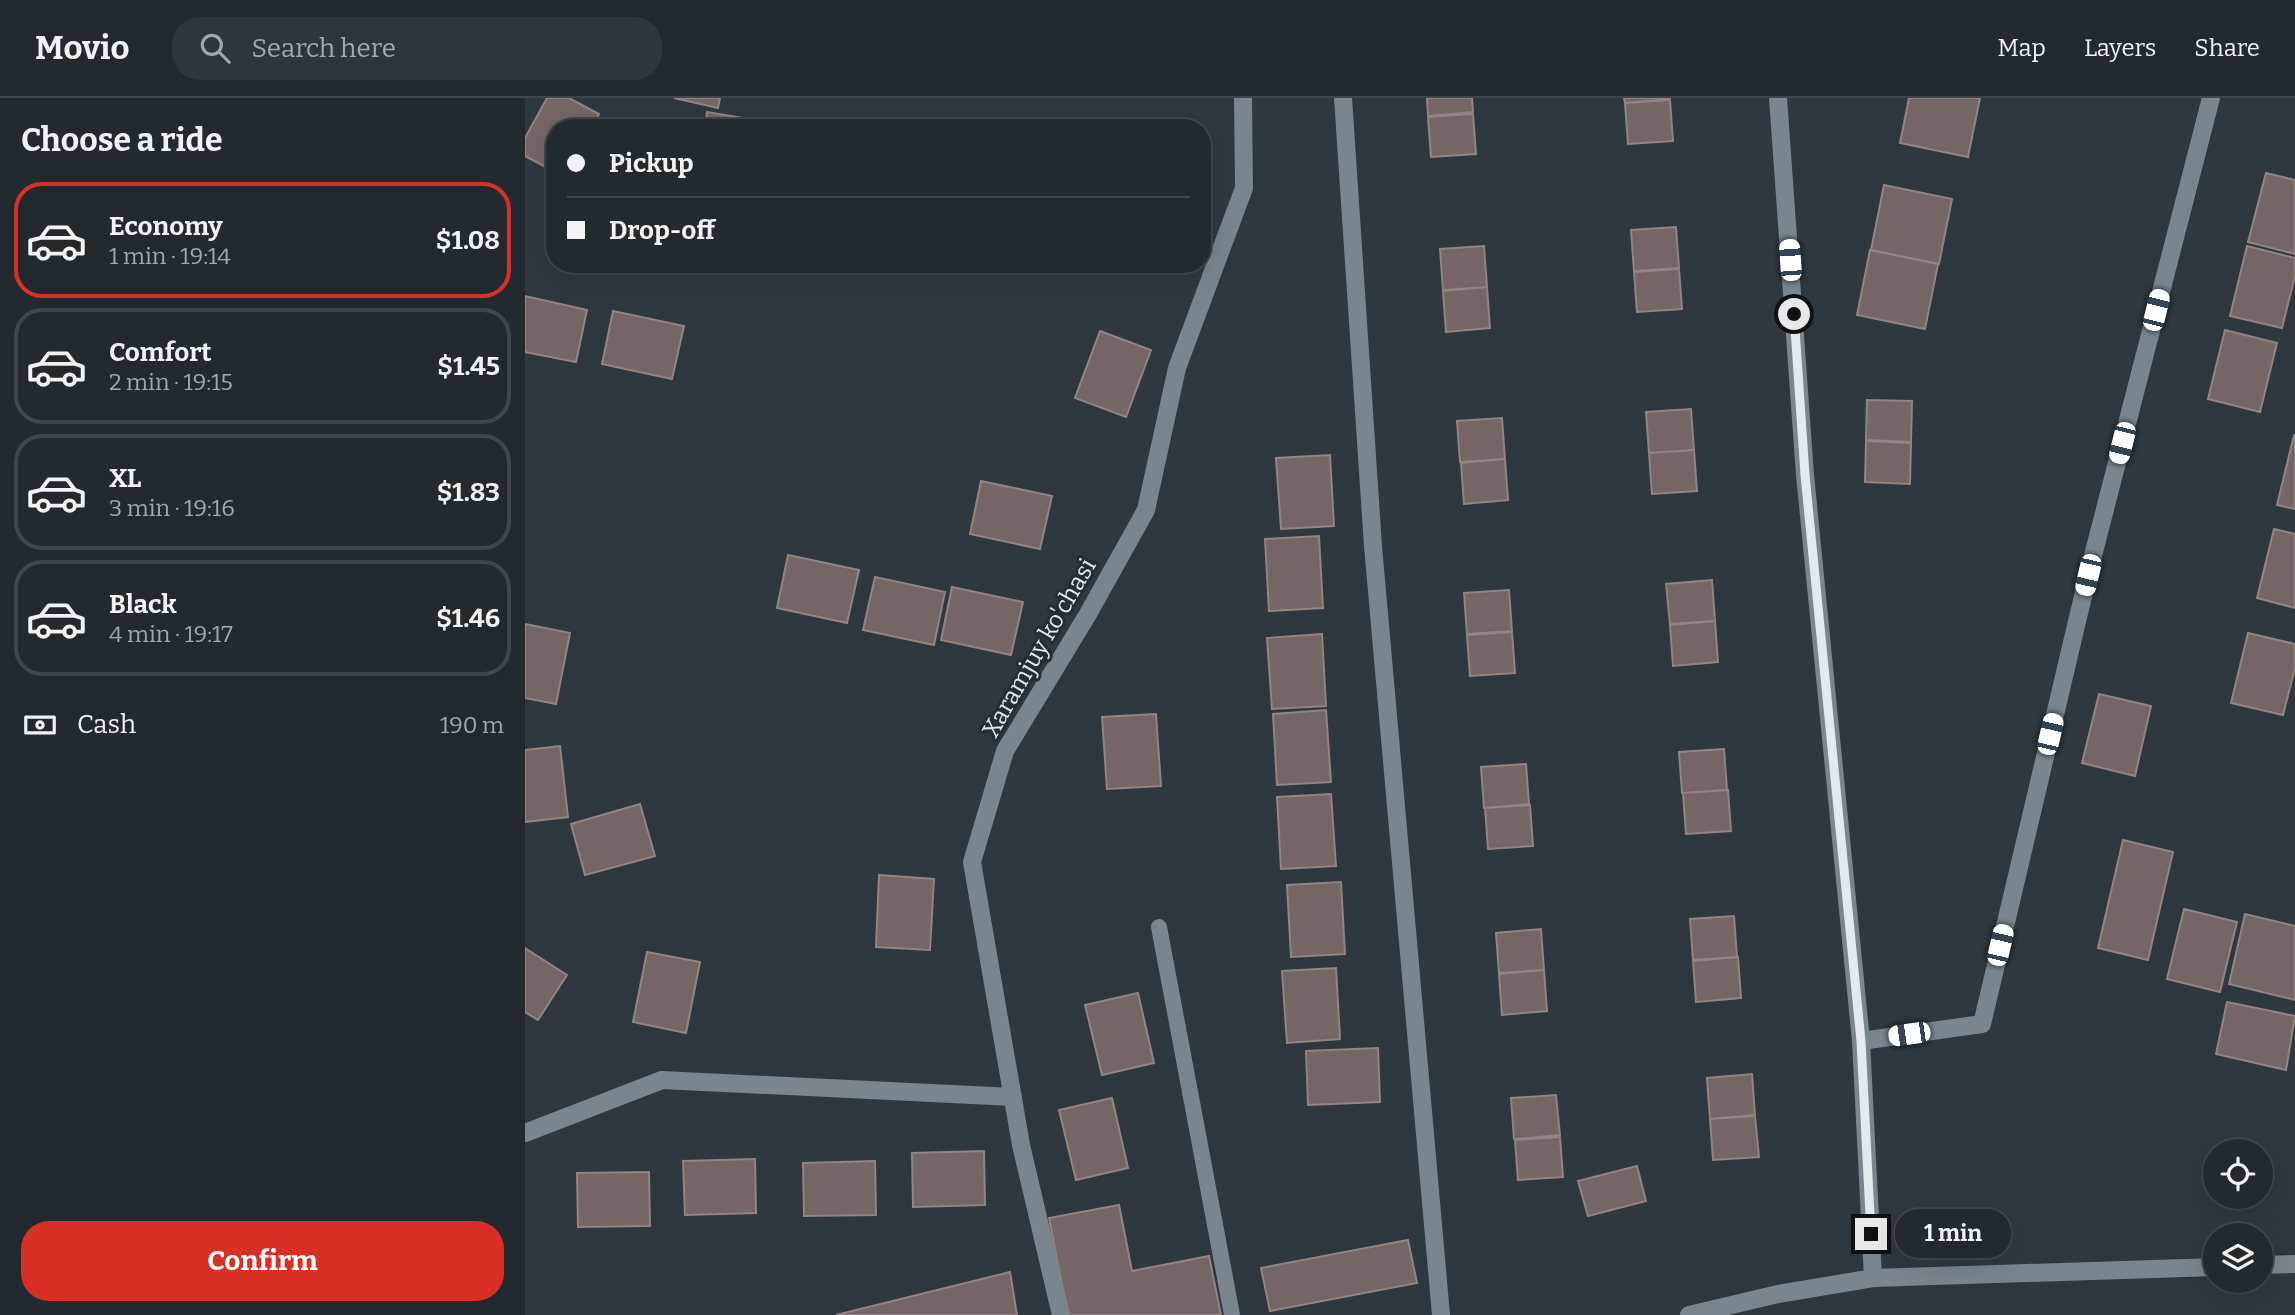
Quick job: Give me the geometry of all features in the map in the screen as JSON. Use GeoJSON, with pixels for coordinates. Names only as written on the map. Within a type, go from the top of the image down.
{"type":"FeatureCollection","features":[{"type":"Feature","properties":{"kind":"street","name":"Xaramjuy ko'chasi"},"geometry":{"type":"LineString","coordinates":[[1061,1315],[1021,1145],[972,862],[1006,751],[1146,510],[1177,368],[1244,188],[1243,98]]}},
{"type":"Feature","properties":{"kind":"street"},"geometry":{"type":"LineString","coordinates":[[1343,98],[1373,546],[1441,1315]]}},
{"type":"Feature","properties":{"kind":"street"},"geometry":{"type":"LineString","coordinates":[[1778,98],[1805,475],[1861,1041],[1873,1278]]}},
{"type":"Feature","properties":{"kind":"street"},"geometry":{"type":"LineString","coordinates":[[1861,1041],[1982,1024],[2088,575],[2211,98]]}},
{"type":"Feature","properties":{"kind":"street"},"geometry":{"type":"LineString","coordinates":[[525,1133],[662,1080],[1013,1097]]}},
{"type":"Feature","properties":{"kind":"street"},"geometry":{"type":"LineString","coordinates":[[2273,1265],[2295,1264]]}},
{"type":"Feature","properties":{"kind":"street"},"geometry":{"type":"LineString","coordinates":[[1689,1315],[1778,1294],[1873,1278],[2203,1266]]}},
{"type":"Feature","properties":{"kind":"lane"},"geometry":{"type":"LineString","coordinates":[[1159,927],[1232,1315]]}},
{"type":"Feature","properties":{"kind":"building"},"geometry":{"type":"Polygon","coordinates":[[[547,98],[569,98],[599,114],[596,119],[546,119],[546,167],[525,156],[525,138],[547,98]]]}},
{"type":"Feature","properties":{"kind":"building"},"geometry":{"type":"Polygon","coordinates":[[[674,98],[720,98],[718,108],[674,98]]]}},
{"type":"Feature","properties":{"kind":"building"},"geometry":{"type":"Polygon","coordinates":[[[1427,98],[1472,98],[1473,112],[1428,116],[1427,98]]]}},
{"type":"Feature","properties":{"kind":"building"},"geometry":{"type":"Polygon","coordinates":[[[1624,98],[1670,98],[1670,99],[1625,103],[1624,98]]]}},
{"type":"Feature","properties":{"kind":"building"},"geometry":{"type":"Polygon","coordinates":[[[1909,98],[1980,98],[1968,157],[1900,143],[1909,98]]]}},
{"type":"Feature","properties":{"kind":"building"},"geometry":{"type":"Polygon","coordinates":[[[1670,100],[1673,141],[1628,144],[1625,103],[1670,100]]]}},
{"type":"Feature","properties":{"kind":"building"},"geometry":{"type":"Polygon","coordinates":[[[707,112],[749,119],[706,119],[707,112]]]}},
{"type":"Feature","properties":{"kind":"building"},"geometry":{"type":"Polygon","coordinates":[[[1473,114],[1476,154],[1431,157],[1428,117],[1473,114]]]}},
{"type":"Feature","properties":{"kind":"building"},"geometry":{"type":"Polygon","coordinates":[[[2266,173],[2295,180],[2295,254],[2248,242],[2266,173]]]}},
{"type":"Feature","properties":{"kind":"building"},"geometry":{"type":"Polygon","coordinates":[[[1884,185],[1952,199],[1939,264],[1871,250],[1884,185]]]}},
{"type":"Feature","properties":{"kind":"building"},"geometry":{"type":"Polygon","coordinates":[[[1676,227],[1679,268],[1634,271],[1631,230],[1676,227]]]}},
{"type":"Feature","properties":{"kind":"building"},"geometry":{"type":"Polygon","coordinates":[[[1484,246],[1487,287],[1443,290],[1440,249],[1484,246]]]}},
{"type":"Feature","properties":{"kind":"building"},"geometry":{"type":"Polygon","coordinates":[[[2247,246],[2295,258],[2295,276],[2282,328],[2230,316],[2247,246]]]}},
{"type":"Feature","properties":{"kind":"building"},"geometry":{"type":"Polygon","coordinates":[[[1870,250],[1938,264],[1925,329],[1857,315],[1870,250]]]}},
{"type":"Feature","properties":{"kind":"building"},"geometry":{"type":"Polygon","coordinates":[[[1679,269],[1682,309],[1637,312],[1634,272],[1679,269]]]}},
{"type":"Feature","properties":{"kind":"building"},"geometry":{"type":"Polygon","coordinates":[[[1487,287],[1490,328],[1446,332],[1443,291],[1487,287]]]}},
{"type":"Feature","properties":{"kind":"building"},"geometry":{"type":"Polygon","coordinates":[[[525,296],[587,310],[576,362],[525,352],[525,296]]]}},
{"type":"Feature","properties":{"kind":"building"},"geometry":{"type":"Polygon","coordinates":[[[613,311],[684,326],[672,379],[602,364],[613,311]]]}},
{"type":"Feature","properties":{"kind":"building"},"geometry":{"type":"Polygon","coordinates":[[[2225,330],[2277,343],[2260,412],[2208,399],[2225,330]]]}},
{"type":"Feature","properties":{"kind":"building"},"geometry":{"type":"Polygon","coordinates":[[[1100,331],[1151,350],[1126,417],[1075,398],[1100,331]]]}},
{"type":"Feature","properties":{"kind":"building"},"geometry":{"type":"Polygon","coordinates":[[[1867,400],[1912,401],[1911,442],[1866,440],[1867,400]]]}},
{"type":"Feature","properties":{"kind":"building"},"geometry":{"type":"Polygon","coordinates":[[[1691,409],[1694,450],[1649,453],[1646,412],[1691,409]]]}},
{"type":"Feature","properties":{"kind":"building"},"geometry":{"type":"Polygon","coordinates":[[[1502,418],[1505,459],[1460,462],[1457,421],[1502,418]]]}},
{"type":"Feature","properties":{"kind":"building"},"geometry":{"type":"Polygon","coordinates":[[[2295,435],[2295,509],[2277,505],[2295,435]]]}},
{"type":"Feature","properties":{"kind":"building"},"geometry":{"type":"Polygon","coordinates":[[[1866,441],[1911,443],[1910,484],[1865,482],[1866,441]]]}},
{"type":"Feature","properties":{"kind":"building"},"geometry":{"type":"Polygon","coordinates":[[[1694,450],[1697,491],[1652,494],[1649,453],[1694,450]]]}},
{"type":"Feature","properties":{"kind":"building"},"geometry":{"type":"Polygon","coordinates":[[[1330,455],[1334,526],[1281,529],[1276,458],[1330,455]]]}},
{"type":"Feature","properties":{"kind":"building"},"geometry":{"type":"Polygon","coordinates":[[[1505,459],[1508,500],[1464,504],[1461,463],[1505,459]]]}},
{"type":"Feature","properties":{"kind":"building"},"geometry":{"type":"Polygon","coordinates":[[[981,481],[1052,496],[1040,549],[970,534],[981,481]]]}},
{"type":"Feature","properties":{"kind":"building"},"geometry":{"type":"Polygon","coordinates":[[[2274,529],[2295,534],[2295,608],[2257,598],[2274,529]]]}},
{"type":"Feature","properties":{"kind":"building"},"geometry":{"type":"Polygon","coordinates":[[[1319,536],[1323,608],[1269,611],[1265,539],[1319,536]]]}},
{"type":"Feature","properties":{"kind":"building"},"geometry":{"type":"Polygon","coordinates":[[[788,555],[859,570],[847,623],[777,608],[788,555]]]}},
{"type":"Feature","properties":{"kind":"building"},"geometry":{"type":"Polygon","coordinates":[[[875,577],[945,592],[934,645],[863,630],[875,577]]]}},
{"type":"Feature","properties":{"kind":"building"},"geometry":{"type":"Polygon","coordinates":[[[1712,580],[1715,621],[1670,624],[1666,584],[1712,580]]]}},
{"type":"Feature","properties":{"kind":"building"},"geometry":{"type":"Polygon","coordinates":[[[952,587],[1023,602],[1011,655],[941,640],[952,587]]]}},
{"type":"Feature","properties":{"kind":"building"},"geometry":{"type":"Polygon","coordinates":[[[1509,590],[1512,631],[1467,634],[1464,593],[1509,590]]]}},
{"type":"Feature","properties":{"kind":"building"},"geometry":{"type":"Polygon","coordinates":[[[1715,621],[1718,662],[1673,666],[1670,625],[1715,621]]]}},
{"type":"Feature","properties":{"kind":"building"},"geometry":{"type":"Polygon","coordinates":[[[525,624],[570,633],[556,704],[525,698],[525,624]]]}},
{"type":"Feature","properties":{"kind":"building"},"geometry":{"type":"Polygon","coordinates":[[[1512,632],[1515,673],[1470,676],[1467,635],[1512,632]]]}},
{"type":"Feature","properties":{"kind":"building"},"geometry":{"type":"Polygon","coordinates":[[[2248,633],[2295,644],[2295,668],[2283,715],[2231,703],[2248,633]]]}},
{"type":"Feature","properties":{"kind":"building"},"geometry":{"type":"Polygon","coordinates":[[[1322,634],[1326,706],[1272,709],[1267,638],[1322,634]]]}},
{"type":"Feature","properties":{"kind":"building"},"geometry":{"type":"Polygon","coordinates":[[[2099,694],[2151,706],[2135,776],[2082,763],[2099,694]]]}},
{"type":"Feature","properties":{"kind":"building"},"geometry":{"type":"Polygon","coordinates":[[[1326,710],[1331,782],[1277,785],[1273,714],[1326,710]]]}},
{"type":"Feature","properties":{"kind":"building"},"geometry":{"type":"Polygon","coordinates":[[[1156,714],[1161,786],[1107,789],[1102,717],[1156,714]]]}},
{"type":"Feature","properties":{"kind":"building"},"geometry":{"type":"Polygon","coordinates":[[[560,746],[568,817],[525,822],[525,750],[560,746]]]}},
{"type":"Feature","properties":{"kind":"building"},"geometry":{"type":"Polygon","coordinates":[[[1724,749],[1727,790],[1682,793],[1679,752],[1724,749]]]}},
{"type":"Feature","properties":{"kind":"building"},"geometry":{"type":"Polygon","coordinates":[[[1526,764],[1529,804],[1484,808],[1481,767],[1526,764]]]}},
{"type":"Feature","properties":{"kind":"building"},"geometry":{"type":"Polygon","coordinates":[[[1728,790],[1731,831],[1686,834],[1683,793],[1728,790]]]}},
{"type":"Feature","properties":{"kind":"building"},"geometry":{"type":"Polygon","coordinates":[[[1331,794],[1336,866],[1281,869],[1277,797],[1331,794]]]}},
{"type":"Feature","properties":{"kind":"building"},"geometry":{"type":"Polygon","coordinates":[[[640,804],[655,856],[585,875],[571,824],[640,804]]]}},
{"type":"Feature","properties":{"kind":"building"},"geometry":{"type":"Polygon","coordinates":[[[1530,805],[1533,846],[1488,849],[1485,808],[1530,805]]]}},
{"type":"Feature","properties":{"kind":"building"},"geometry":{"type":"Polygon","coordinates":[[[2123,840],[2173,852],[2148,960],[2098,948],[2123,840]]]}},
{"type":"Feature","properties":{"kind":"building"},"geometry":{"type":"Polygon","coordinates":[[[879,875],[934,879],[930,950],[876,947],[879,875]]]}},
{"type":"Feature","properties":{"kind":"building"},"geometry":{"type":"Polygon","coordinates":[[[1341,882],[1345,954],[1291,957],[1287,885],[1341,882]]]}},
{"type":"Feature","properties":{"kind":"building"},"geometry":{"type":"Polygon","coordinates":[[[2184,909],[2237,922],[2220,992],[2167,979],[2184,909]]]}},
{"type":"Feature","properties":{"kind":"building"},"geometry":{"type":"Polygon","coordinates":[[[2245,914],[2295,926],[2295,1000],[2229,984],[2245,914]]]}},
{"type":"Feature","properties":{"kind":"building"},"geometry":{"type":"Polygon","coordinates":[[[1734,916],[1737,957],[1693,960],[1690,919],[1734,916]]]}},
{"type":"Feature","properties":{"kind":"building"},"geometry":{"type":"Polygon","coordinates":[[[1541,929],[1544,970],[1499,973],[1496,933],[1541,929]]]}},
{"type":"Feature","properties":{"kind":"building"},"geometry":{"type":"Polygon","coordinates":[[[525,948],[567,975],[538,1020],[525,1012],[525,948]]]}},
{"type":"Feature","properties":{"kind":"building"},"geometry":{"type":"Polygon","coordinates":[[[647,952],[700,962],[686,1033],[633,1022],[647,952]]]}},
{"type":"Feature","properties":{"kind":"building"},"geometry":{"type":"Polygon","coordinates":[[[1738,957],[1741,998],[1696,1002],[1693,961],[1738,957]]]}},
{"type":"Feature","properties":{"kind":"building"},"geometry":{"type":"Polygon","coordinates":[[[1336,968],[1340,1039],[1287,1043],[1282,971],[1336,968]]]}},
{"type":"Feature","properties":{"kind":"building"},"geometry":{"type":"Polygon","coordinates":[[[1544,970],[1547,1011],[1502,1015],[1499,974],[1544,970]]]}},
{"type":"Feature","properties":{"kind":"building"},"geometry":{"type":"Polygon","coordinates":[[[1138,993],[1154,1063],[1102,1075],[1085,1005],[1138,993]]]}},
{"type":"Feature","properties":{"kind":"building"},"geometry":{"type":"Polygon","coordinates":[[[2227,1002],[2295,1016],[2286,1070],[2216,1054],[2227,1002]]]}},
{"type":"Feature","properties":{"kind":"building"},"geometry":{"type":"Polygon","coordinates":[[[1378,1048],[1380,1102],[1308,1105],[1306,1051],[1378,1048]]]}},
{"type":"Feature","properties":{"kind":"building"},"geometry":{"type":"Polygon","coordinates":[[[1752,1074],[1755,1115],[1710,1119],[1707,1078],[1752,1074]]]}},
{"type":"Feature","properties":{"kind":"building"},"geometry":{"type":"Polygon","coordinates":[[[1556,1095],[1560,1135],[1514,1139],[1511,1098],[1556,1095]]]}},
{"type":"Feature","properties":{"kind":"building"},"geometry":{"type":"Polygon","coordinates":[[[1112,1098],[1128,1168],[1076,1180],[1059,1110],[1112,1098]]]}},
{"type":"Feature","properties":{"kind":"building"},"geometry":{"type":"Polygon","coordinates":[[[1755,1116],[1759,1157],[1713,1160],[1710,1119],[1755,1116]]]}},
{"type":"Feature","properties":{"kind":"building"},"geometry":{"type":"Polygon","coordinates":[[[1560,1137],[1563,1177],[1518,1180],[1515,1140],[1560,1137]]]}},
{"type":"Feature","properties":{"kind":"building"},"geometry":{"type":"Polygon","coordinates":[[[984,1151],[985,1205],[913,1207],[912,1153],[984,1151]]]}},
{"type":"Feature","properties":{"kind":"building"},"geometry":{"type":"Polygon","coordinates":[[[755,1159],[756,1213],[685,1215],[683,1161],[755,1159]]]}},
{"type":"Feature","properties":{"kind":"building"},"geometry":{"type":"Polygon","coordinates":[[[875,1161],[876,1215],[804,1216],[803,1163],[875,1161]]]}},
{"type":"Feature","properties":{"kind":"building"},"geometry":{"type":"Polygon","coordinates":[[[1637,1166],[1646,1201],[1588,1216],[1578,1181],[1637,1166]]]}},
{"type":"Feature","properties":{"kind":"building"},"geometry":{"type":"Polygon","coordinates":[[[649,1172],[650,1226],[578,1227],[577,1173],[649,1172]]]}},
{"type":"Feature","properties":{"kind":"building"},"geometry":{"type":"Polygon","coordinates":[[[1119,1205],[1132,1271],[1209,1256],[1221,1315],[1068,1315],[1049,1218],[1119,1205]]]}},
{"type":"Feature","properties":{"kind":"building"},"geometry":{"type":"Polygon","coordinates":[[[1408,1240],[1417,1283],[1270,1311],[1261,1268],[1408,1240]]]}},
{"type":"Feature","properties":{"kind":"building"},"geometry":{"type":"Polygon","coordinates":[[[1010,1272],[1017,1315],[836,1315],[1010,1272]]]}},
{"type":"Feature","properties":{"kind":"route"},"geometry":{"type":"LineString","coordinates":[[1794,314],[1805,475],[1861,1041],[1871,1234]]}}]}
